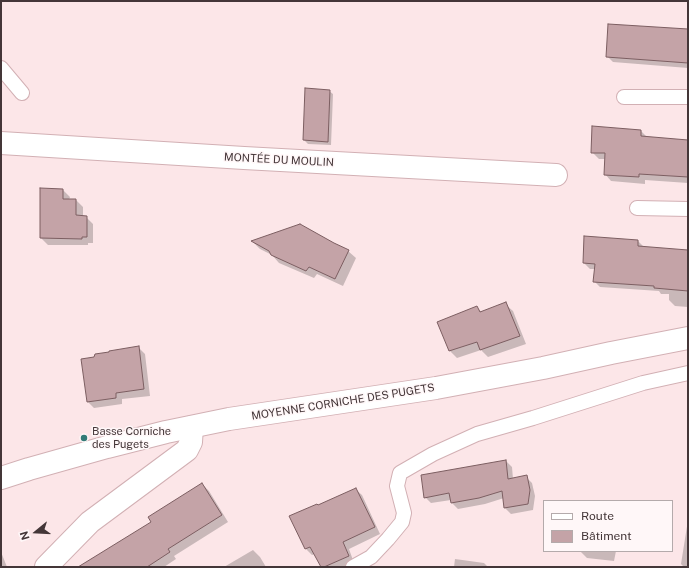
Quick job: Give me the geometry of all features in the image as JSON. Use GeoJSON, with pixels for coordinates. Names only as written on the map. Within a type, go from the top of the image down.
{"type":"FeatureCollection","features":[{"type":"Feature","properties":{"kind":"street","name":"MONTÉE DU MOULIN"},"geometry":{"type":"LineString","coordinates":[[1,144],[556,175]]}},
{"type":"Feature","properties":{"kind":"street","name":"MOYENNE CORNICHE DES PUGETS"},"geometry":{"type":"LineString","coordinates":[[1,478],[107,447],[166,432],[229,420],[436,388],[543,368],[688,338]]}},
{"type":"Feature","properties":{"kind":"street"},"geometry":{"type":"LineString","coordinates":[[46,567],[90,522],[186,450],[191,442],[192,427]]}},
{"type":"Feature","properties":{"kind":"lane"},"geometry":{"type":"LineString","coordinates":[[1,68],[22,93]]}},
{"type":"Feature","properties":{"kind":"lane"},"geometry":{"type":"LineString","coordinates":[[624,97],[688,97]]}},
{"type":"Feature","properties":{"kind":"lane"},"geometry":{"type":"LineString","coordinates":[[637,208],[688,209]]}},
{"type":"Feature","properties":{"kind":"lane"},"geometry":{"type":"LineString","coordinates":[[353,567],[371,557],[402,522],[404,513],[397,486],[400,473],[433,454],[478,434],[534,418],[643,382],[688,373]]}},
{"type":"Feature","properties":{"kind":"building"},"geometry":{"type":"Polygon","coordinates":[[[608,24],[688,29],[688,63],[606,57],[608,24]]]}},
{"type":"Feature","properties":{"kind":"building"},"geometry":{"type":"Polygon","coordinates":[[[305,88],[330,90],[328,142],[303,140],[305,88]]]}},
{"type":"Feature","properties":{"kind":"building"},"geometry":{"type":"Polygon","coordinates":[[[592,126],[641,130],[641,136],[688,140],[688,177],[639,174],[639,177],[604,175],[605,153],[591,153],[592,126]]]}},
{"type":"Feature","properties":{"kind":"building"},"geometry":{"type":"Polygon","coordinates":[[[40,188],[63,189],[63,199],[76,199],[76,215],[87,216],[87,237],[82,237],[82,239],[40,238],[40,188]]]}},
{"type":"Feature","properties":{"kind":"building"},"geometry":{"type":"Polygon","coordinates":[[[300,224],[349,250],[335,279],[309,267],[306,271],[271,255],[269,251],[251,241],[300,224]]]}},
{"type":"Feature","properties":{"kind":"building"},"geometry":{"type":"Polygon","coordinates":[[[584,236],[638,240],[638,246],[688,250],[688,291],[654,288],[654,286],[593,282],[595,264],[583,263],[584,236]]]}},
{"type":"Feature","properties":{"kind":"building"},"geometry":{"type":"Polygon","coordinates":[[[506,302],[520,336],[480,350],[477,342],[449,351],[437,322],[477,306],[480,312],[506,302]]]}},
{"type":"Feature","properties":{"kind":"building"},"geometry":{"type":"Polygon","coordinates":[[[139,346],[144,389],[116,393],[116,398],[87,402],[81,359],[94,357],[95,354],[139,346]]]}},
{"type":"Feature","properties":{"kind":"building"},"geometry":{"type":"Polygon","coordinates":[[[506,460],[508,479],[527,475],[530,490],[528,504],[504,508],[502,491],[479,498],[451,503],[449,493],[424,498],[421,475],[506,460]]]}},
{"type":"Feature","properties":{"kind":"building"},"geometry":{"type":"Polygon","coordinates":[[[202,483],[222,515],[168,549],[170,552],[147,567],[78,567],[151,522],[148,517],[202,483]]]}},
{"type":"Feature","properties":{"kind":"building"},"geometry":{"type":"Polygon","coordinates":[[[356,488],[375,527],[343,542],[349,556],[321,567],[310,547],[305,549],[289,516],[356,488]]]}},
{"type":"Feature","properties":{"kind":"place","name":"Basse Corniche des Pugets"},"geometry":{"type":"Point","coordinates":[84,438]}}]}
